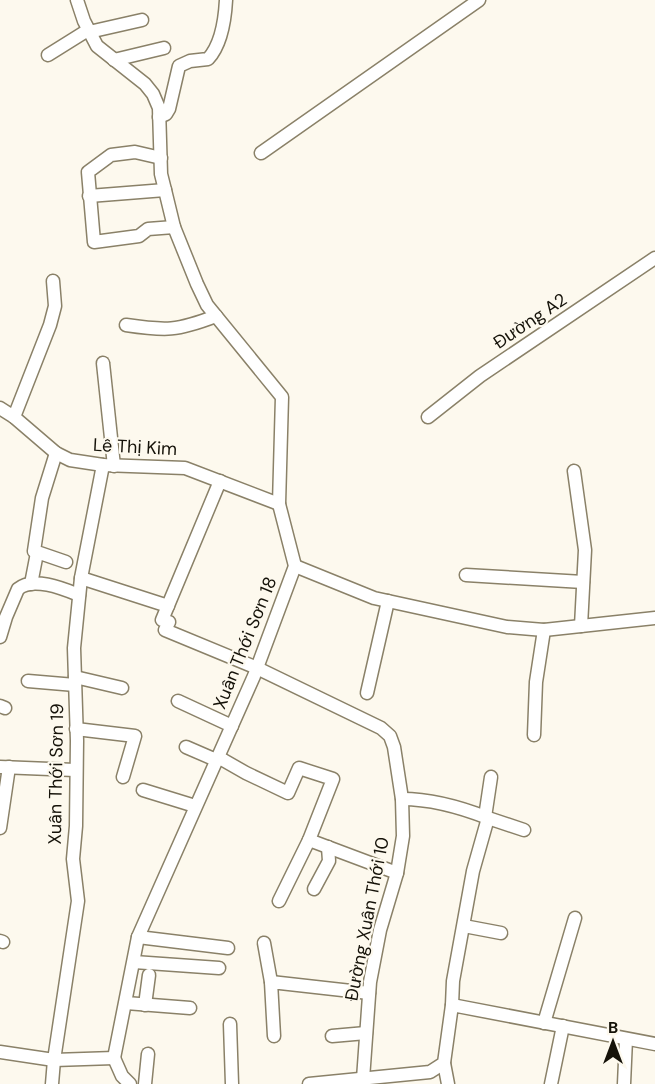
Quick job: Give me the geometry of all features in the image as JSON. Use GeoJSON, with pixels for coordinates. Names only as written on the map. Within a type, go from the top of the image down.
{"type":"FeatureCollection","features":[{"type":"Feature","properties":{"kind":"street","name":"Xuân Thới Sơn 18"},"geometry":{"type":"LineString","coordinates":[[77,0],[97,46],[145,84],[153,94],[159,117],[165,190],[174,227],[207,305],[282,397],[279,504],[295,566],[257,668],[138,937],[114,1058]]}},
{"type":"Feature","properties":{"kind":"street"},"geometry":{"type":"LineString","coordinates":[[159,117],[166,114],[169,109],[179,66],[190,61],[208,59],[214,53],[226,0]]}},
{"type":"Feature","properties":{"kind":"street"},"geometry":{"type":"LineString","coordinates":[[261,153],[479,0]]}},
{"type":"Feature","properties":{"kind":"street"},"geometry":{"type":"LineString","coordinates":[[48,55],[89,31],[142,20]]}},
{"type":"Feature","properties":{"kind":"street"},"geometry":{"type":"LineString","coordinates":[[114,60],[164,48]]}},
{"type":"Feature","properties":{"kind":"street"},"geometry":{"type":"LineString","coordinates":[[161,158],[135,152],[111,155],[88,172],[94,242],[140,236],[148,229],[174,227]]}},
{"type":"Feature","properties":{"kind":"street"},"geometry":{"type":"LineString","coordinates":[[89,196],[165,190]]}},
{"type":"Feature","properties":{"kind":"street","name":"Đường A2"},"geometry":{"type":"LineString","coordinates":[[428,417],[480,376],[655,258]]}},
{"type":"Feature","properties":{"kind":"street"},"geometry":{"type":"LineString","coordinates":[[14,417],[50,325],[55,306],[53,281]]}},
{"type":"Feature","properties":{"kind":"street"},"geometry":{"type":"LineString","coordinates":[[126,325],[160,330],[187,327],[216,316]]}},
{"type":"Feature","properties":{"kind":"street","name":"Xuân Thới Sơn 19"},"geometry":{"type":"LineString","coordinates":[[52,1084],[78,900],[73,859],[76,826],[74,648],[81,578],[109,465],[103,363]]}},
{"type":"Feature","properties":{"kind":"street","name":"Lê Thị Kim"},"geometry":{"type":"LineString","coordinates":[[0,408],[56,453],[70,460],[109,465],[185,468],[279,504]]}},
{"type":"Feature","properties":{"kind":"street"},"geometry":{"type":"LineString","coordinates":[[56,453],[42,498],[34,551],[66,562]]}},
{"type":"Feature","properties":{"kind":"street"},"geometry":{"type":"LineString","coordinates":[[574,471],[585,549],[581,626]]}},
{"type":"Feature","properties":{"kind":"street"},"geometry":{"type":"LineString","coordinates":[[220,482],[162,620],[169,622],[165,630],[257,668]]}},
{"type":"Feature","properties":{"kind":"street"},"geometry":{"type":"LineString","coordinates":[[31,584],[37,553]]}},
{"type":"Feature","properties":{"kind":"street"},"geometry":{"type":"LineString","coordinates":[[295,566],[374,598],[507,627],[544,630],[655,618]]}},
{"type":"Feature","properties":{"kind":"street"},"geometry":{"type":"LineString","coordinates":[[466,575],[583,582]]}},
{"type":"Feature","properties":{"kind":"street"},"geometry":{"type":"LineString","coordinates":[[81,578],[168,606]]}},
{"type":"Feature","properties":{"kind":"street"},"geometry":{"type":"LineString","coordinates":[[0,637],[3,616],[22,586],[31,584],[52,587],[79,595]]}},
{"type":"Feature","properties":{"kind":"street"},"geometry":{"type":"LineString","coordinates":[[367,693],[388,601]]}},
{"type":"Feature","properties":{"kind":"street"},"geometry":{"type":"LineString","coordinates":[[534,735],[536,682],[544,630]]}},
{"type":"Feature","properties":{"kind":"street","name":"Đường Xuân Thới 10"},"geometry":{"type":"LineString","coordinates":[[257,668],[381,728],[387,733],[394,747],[402,799],[403,836],[397,873],[380,930],[369,993],[363,1079]]}},
{"type":"Feature","properties":{"kind":"street"},"geometry":{"type":"LineString","coordinates":[[28,681],[75,681],[122,688]]}},
{"type":"Feature","properties":{"kind":"street"},"geometry":{"type":"LineString","coordinates":[[178,701],[232,726]]}},
{"type":"Feature","properties":{"kind":"street"},"geometry":{"type":"LineString","coordinates":[[76,729],[135,736],[123,777]]}},
{"type":"Feature","properties":{"kind":"street"},"geometry":{"type":"LineString","coordinates":[[186,747],[217,759],[288,793],[298,768],[333,779],[309,840],[279,900]]}},
{"type":"Feature","properties":{"kind":"street"},"geometry":{"type":"LineString","coordinates":[[0,828],[4,767],[75,770]]}},
{"type":"Feature","properties":{"kind":"street"},"geometry":{"type":"LineString","coordinates":[[448,1084],[444,1063],[453,981],[487,817],[491,777]]}},
{"type":"Feature","properties":{"kind":"street"},"geometry":{"type":"LineString","coordinates":[[143,790],[195,806]]}},
{"type":"Feature","properties":{"kind":"street"},"geometry":{"type":"LineString","coordinates":[[402,799],[430,800],[463,808],[524,830]]}},
{"type":"Feature","properties":{"kind":"street"},"geometry":{"type":"LineString","coordinates":[[309,840],[397,873]]}},
{"type":"Feature","properties":{"kind":"street"},"geometry":{"type":"LineString","coordinates":[[314,889],[329,861],[328,847]]}},
{"type":"Feature","properties":{"kind":"street"},"geometry":{"type":"LineString","coordinates":[[544,1023],[575,918]]}},
{"type":"Feature","properties":{"kind":"street"},"geometry":{"type":"LineString","coordinates":[[464,926],[501,933]]}},
{"type":"Feature","properties":{"kind":"street"},"geometry":{"type":"LineString","coordinates":[[138,937],[228,948]]}},
{"type":"Feature","properties":{"kind":"street"},"geometry":{"type":"LineString","coordinates":[[264,943],[271,982],[274,1036]]}},
{"type":"Feature","properties":{"kind":"street"},"geometry":{"type":"LineString","coordinates":[[134,962],[219,968]]}},
{"type":"Feature","properties":{"kind":"street"},"geometry":{"type":"LineString","coordinates":[[145,1005],[149,975]]}},
{"type":"Feature","properties":{"kind":"street"},"geometry":{"type":"LineString","coordinates":[[271,982],[369,993]]}},
{"type":"Feature","properties":{"kind":"street"},"geometry":{"type":"LineString","coordinates":[[126,1003],[190,1008]]}},
{"type":"Feature","properties":{"kind":"street"},"geometry":{"type":"LineString","coordinates":[[452,1005],[655,1044]]}},
{"type":"Feature","properties":{"kind":"street"},"geometry":{"type":"LineString","coordinates":[[230,1024],[232,1084]]}},
{"type":"Feature","properties":{"kind":"street"},"geometry":{"type":"LineString","coordinates":[[551,1084],[563,1026]]}},
{"type":"Feature","properties":{"kind":"street"},"geometry":{"type":"LineString","coordinates":[[332,1036],[366,1033]]}},
{"type":"Feature","properties":{"kind":"street"},"geometry":{"type":"LineString","coordinates":[[624,1084],[626,1039]]}},
{"type":"Feature","properties":{"kind":"street"},"geometry":{"type":"LineString","coordinates":[[0,1052],[54,1060],[114,1058],[122,1076],[130,1084]]}},
{"type":"Feature","properties":{"kind":"street"},"geometry":{"type":"LineString","coordinates":[[146,1084],[148,1054]]}},
{"type":"Feature","properties":{"kind":"street"},"geometry":{"type":"LineString","coordinates":[[309,1084],[430,1072],[444,1063]]}}]}
